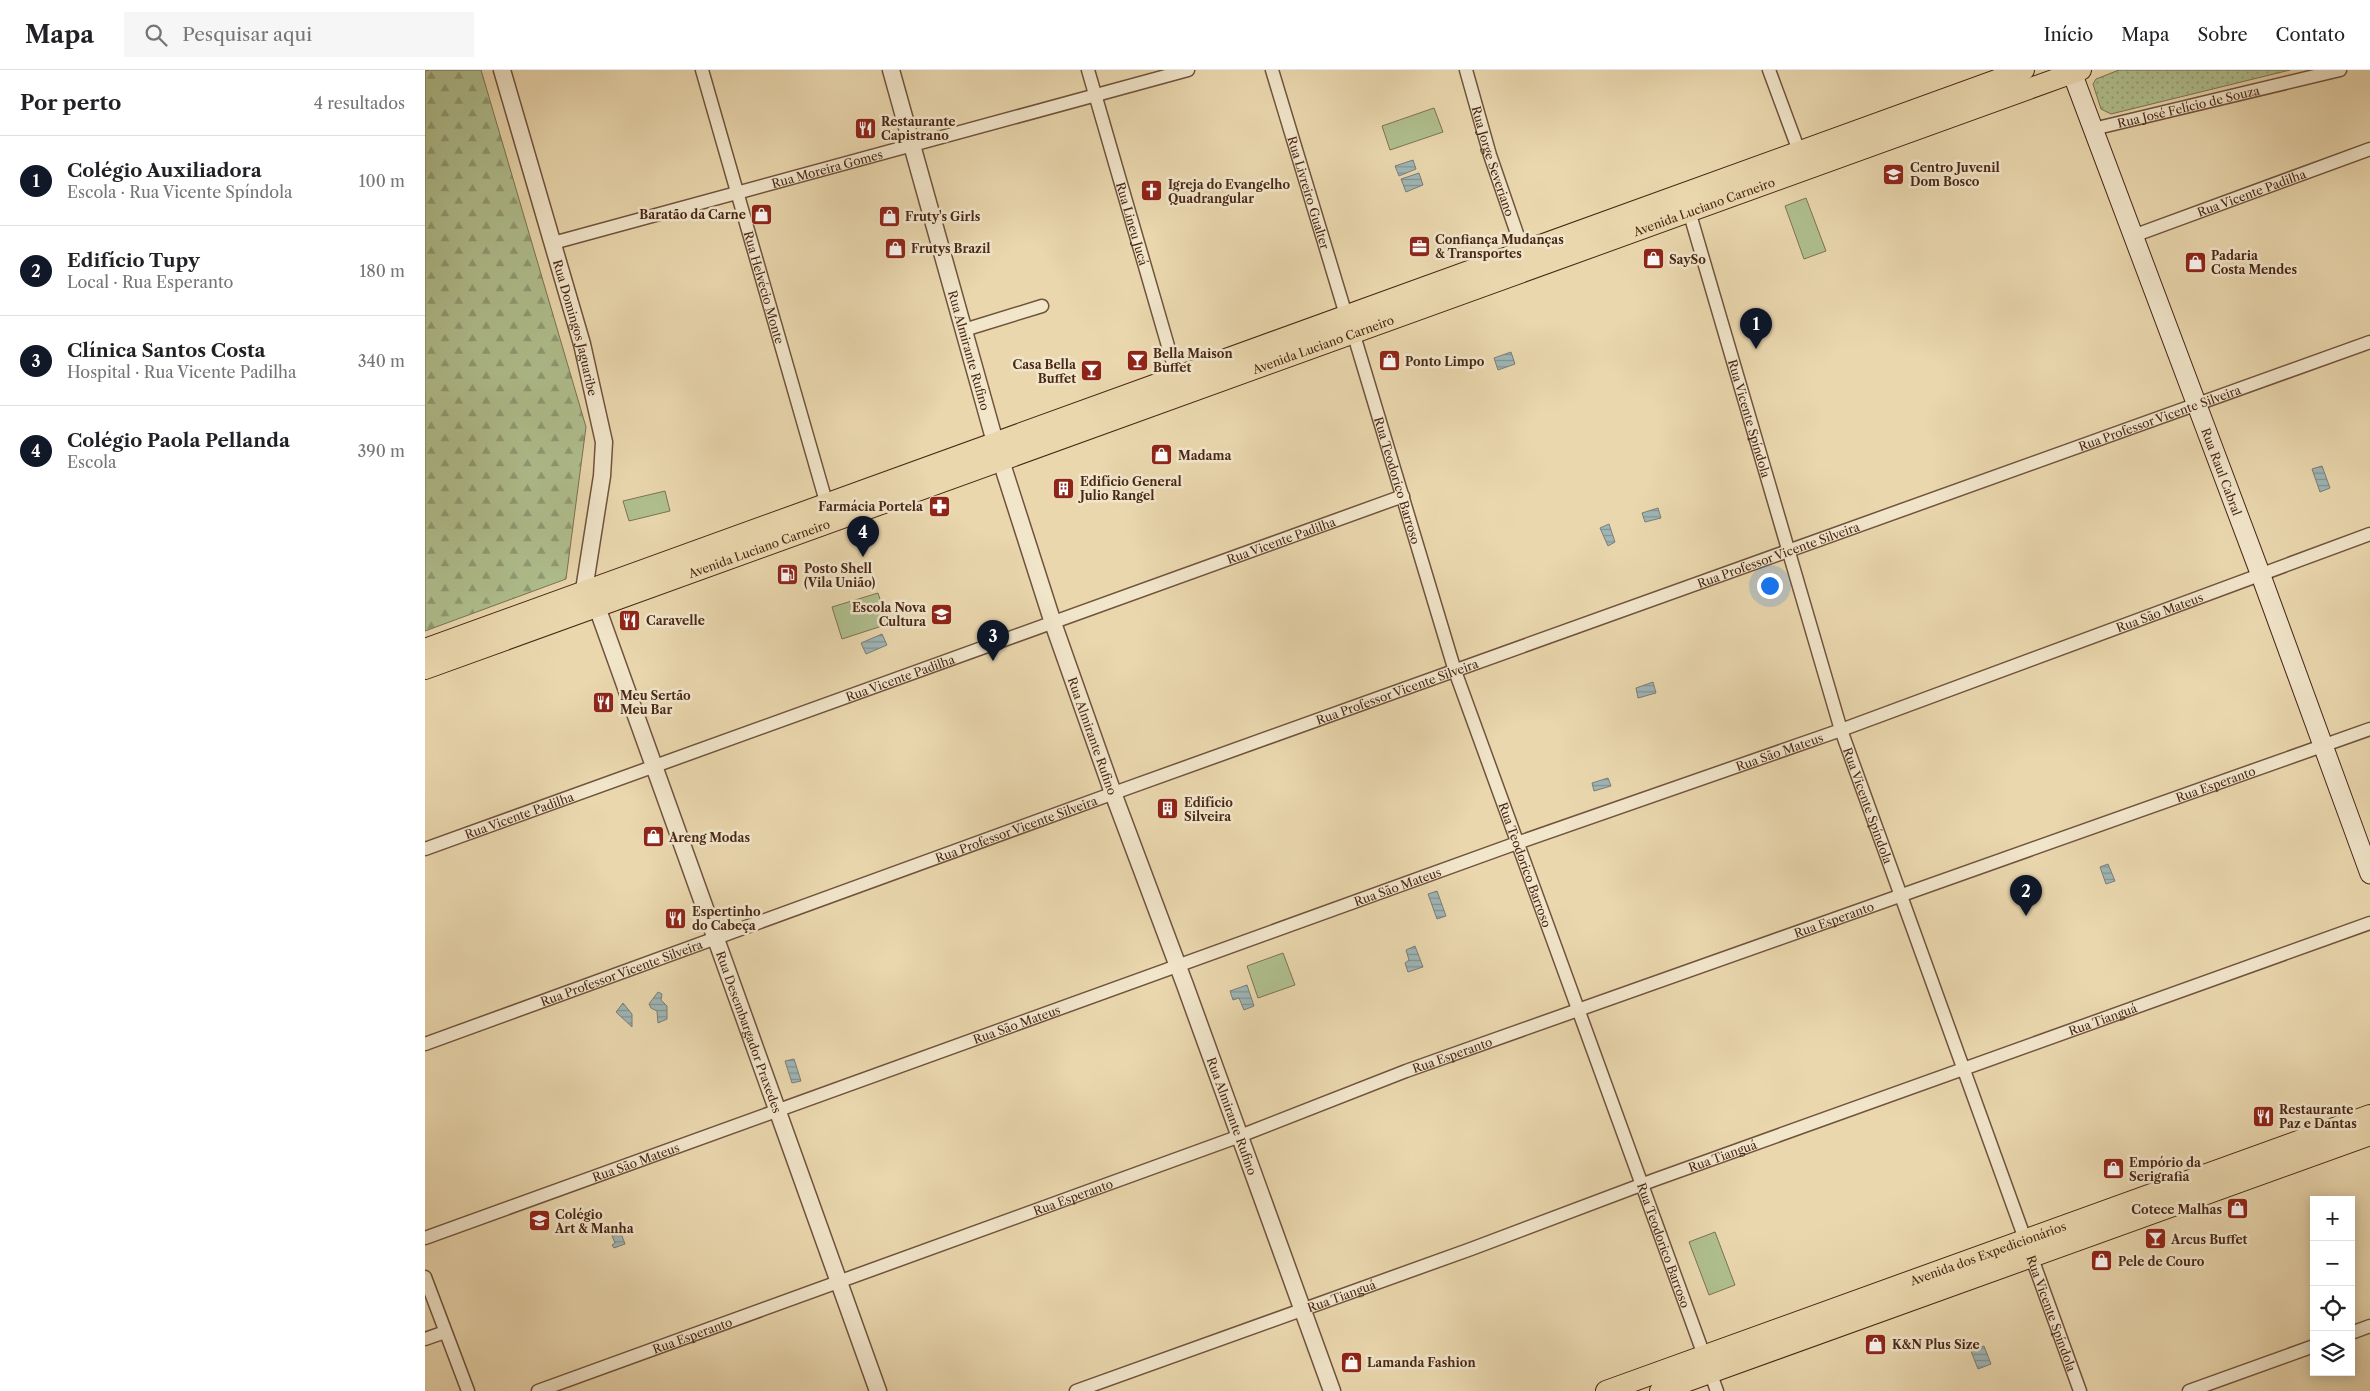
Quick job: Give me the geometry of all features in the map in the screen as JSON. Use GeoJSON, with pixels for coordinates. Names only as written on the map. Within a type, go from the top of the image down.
{"type":"FeatureCollection","features":[{"type":"Feature","properties":{"kind":"main road","name":"Avenida Luciano Carneiro"},"geometry":{"type":"LineString","coordinates":[[425,649],[584,590],[732,548],[1350,324],[1523,251],[2024,70]]}},
{"type":"Feature","properties":{"kind":"main road","name":"Avenida Luciano Carneiro"},"geometry":{"type":"LineString","coordinates":[[425,669],[597,607],[827,505],[998,451],[1177,377],[1350,324],[1689,211],[2075,71]]}},
{"type":"Feature","properties":{"kind":"main road","name":"Rua Raul Cabral"},"geometry":{"type":"LineString","coordinates":[[2075,71],[2093,129],[2261,573],[2370,874]]}},
{"type":"Feature","properties":{"kind":"main road","name":"Avenida dos Expedicionários"},"geometry":{"type":"LineString","coordinates":[[1606,1391],[1710,1373],[2025,1239],[2370,1115]]}},
{"type":"Feature","properties":{"kind":"main road","name":"Avenida dos Expedicionários"},"geometry":{"type":"LineString","coordinates":[[1660,1391],[2370,1135]]}},
{"type":"Feature","properties":{"kind":"street","name":"Rua Domingos Jaguaribe"},"geometry":{"type":"LineString","coordinates":[[502,70],[582,344],[604,442],[602,476],[584,590]]}},
{"type":"Feature","properties":{"kind":"street","name":"Rua Helvécio Monte"},"geometry":{"type":"LineString","coordinates":[[702,70],[827,505]]}},
{"type":"Feature","properties":{"kind":"street","name":"Rua Almirante Rufino"},"geometry":{"type":"LineString","coordinates":[[891,70],[998,451],[1053,623],[1113,793],[1178,965],[1332,1391]]}},
{"type":"Feature","properties":{"kind":"street","name":"Rua Lineu Jucá"},"geometry":{"type":"LineString","coordinates":[[1088,70],[1177,377]]}},
{"type":"Feature","properties":{"kind":"street","name":"Rua Moreira Gomes"},"geometry":{"type":"LineString","coordinates":[[553,243],[1188,70]]}},
{"type":"Feature","properties":{"kind":"street","name":"Rua Livreiro Gualter"},"geometry":{"type":"LineString","coordinates":[[1272,70],[1350,324]]}},
{"type":"Feature","properties":{"kind":"street","name":"Rua Jorge Severiano"},"geometry":{"type":"LineString","coordinates":[[1466,70],[1490,155],[1523,251]]}},
{"type":"Feature","properties":{"kind":"street"},"geometry":{"type":"LineString","coordinates":[[1769,70],[1799,151]]}},
{"type":"Feature","properties":{"kind":"street","name":"Rua José Felício de Souza"},"geometry":{"type":"LineString","coordinates":[[2093,129],[2340,70]]}},
{"type":"Feature","properties":{"kind":"street","name":"Rua Vicente Padilha"},"geometry":{"type":"LineString","coordinates":[[2133,236],[2370,150]]}},
{"type":"Feature","properties":{"kind":"street","name":"Rua Vicente Spíndola"},"geometry":{"type":"LineString","coordinates":[[1689,211],[1790,550],[1841,730],[2080,1391]]}},
{"type":"Feature","properties":{"kind":"street"},"geometry":{"type":"LineString","coordinates":[[963,330],[1041,306]]}},
{"type":"Feature","properties":{"kind":"street","name":"Rua Teodorico Barroso"},"geometry":{"type":"LineString","coordinates":[[1350,324],[1455,671],[1710,1373]]}},
{"type":"Feature","properties":{"kind":"street","name":"Rua Professor Vicente Silveira"},"geometry":{"type":"LineString","coordinates":[[425,1044],[1113,793],[2197,406],[2370,342]]}},
{"type":"Feature","properties":{"kind":"street","name":"Rua Vicente Padilha"},"geometry":{"type":"LineString","coordinates":[[425,849],[1403,496]]}},
{"type":"Feature","properties":{"kind":"street","name":"Rua São Mateus"},"geometry":{"type":"LineString","coordinates":[[425,1238],[1517,843],[1841,730],[2370,534]]}},
{"type":"Feature","properties":{"kind":"street","name":"Rua Desembargador Praxedes"},"geometry":{"type":"LineString","coordinates":[[584,590],[597,607],[838,1282],[879,1391]]}},
{"type":"Feature","properties":{"kind":"street","name":"Rua Esperanto"},"geometry":{"type":"LineString","coordinates":[[538,1391],[1240,1136],[1407,1072],[2370,729]]}},
{"type":"Feature","properties":{"kind":"street","name":"Rua Tianguá"},"geometry":{"type":"LineString","coordinates":[[1076,1391],[1304,1310],[1641,1185],[2370,923]]}},
{"type":"Feature","properties":{"kind":"street"},"geometry":{"type":"LineString","coordinates":[[425,1277],[468,1391]]}},
{"type":"Feature","properties":{"kind":"street"},"geometry":{"type":"LineString","coordinates":[[2355,1332],[2370,1326]]}},
{"type":"Feature","properties":{"kind":"street"},"geometry":{"type":"LineString","coordinates":[[425,1339],[445,1332]]}},
{"type":"Feature","properties":{"kind":"street"},"geometry":{"type":"LineString","coordinates":[[2189,1391],[2310,1347]]}},
{"type":"Feature","properties":{"kind":"green space"},"geometry":{"type":"Polygon","coordinates":[[[481,70],[586,427],[566,579],[425,631],[425,71],[481,70]]]}},
{"type":"Feature","properties":{"kind":"green space"},"geometry":{"type":"Polygon","coordinates":[[[2119,70],[2290,70],[2111,114],[2101,109],[2093,84],[2096,79],[2119,70]]]}},
{"type":"Feature","properties":{"kind":"green space"},"geometry":{"type":"Polygon","coordinates":[[[1434,108],[1443,132],[1390,150],[1382,126],[1434,108]]]}},
{"type":"Feature","properties":{"kind":"green space"},"geometry":{"type":"Polygon","coordinates":[[[1806,198],[1826,251],[1804,259],[1785,206],[1806,198]]]}},
{"type":"Feature","properties":{"kind":"green space"},"geometry":{"type":"Polygon","coordinates":[[[665,491],[670,511],[629,521],[623,501],[665,491]]]}},
{"type":"Feature","properties":{"kind":"green space"},"geometry":{"type":"Polygon","coordinates":[[[878,593],[888,624],[842,639],[832,607],[878,593]]]}},
{"type":"Feature","properties":{"kind":"green space"},"geometry":{"type":"Polygon","coordinates":[[[1283,953],[1295,985],[1258,998],[1247,966],[1283,953]]]}},
{"type":"Feature","properties":{"kind":"green space"},"geometry":{"type":"Polygon","coordinates":[[[1715,1232],[1735,1285],[1709,1295],[1689,1242],[1715,1232]]]}},
{"type":"Feature","properties":{"kind":"water"},"geometry":{"type":"Polygon","coordinates":[[[1413,160],[1416,169],[1399,176],[1395,166],[1413,160]]]}},
{"type":"Feature","properties":{"kind":"water"},"geometry":{"type":"Polygon","coordinates":[[[1419,173],[1423,185],[1406,192],[1401,179],[1419,173]]]}},
{"type":"Feature","properties":{"kind":"water"},"geometry":{"type":"Polygon","coordinates":[[[1511,352],[1515,364],[1498,370],[1494,358],[1511,352]]]}},
{"type":"Feature","properties":{"kind":"water"},"geometry":{"type":"Polygon","coordinates":[[[2322,466],[2330,488],[2320,492],[2312,469],[2322,466]]]}},
{"type":"Feature","properties":{"kind":"water"},"geometry":{"type":"Polygon","coordinates":[[[1658,508],[1661,518],[1645,522],[1642,513],[1658,508]]]}},
{"type":"Feature","properties":{"kind":"water"},"geometry":{"type":"Polygon","coordinates":[[[1609,524],[1615,542],[1608,546],[1600,528],[1609,524]]]}},
{"type":"Feature","properties":{"kind":"water"},"geometry":{"type":"Polygon","coordinates":[[[882,634],[887,645],[866,654],[861,643],[882,634]]]}},
{"type":"Feature","properties":{"kind":"water"},"geometry":{"type":"Polygon","coordinates":[[[1653,682],[1656,693],[1638,698],[1636,688],[1653,682]]]}},
{"type":"Feature","properties":{"kind":"water"},"geometry":{"type":"Polygon","coordinates":[[[1608,778],[1611,786],[1594,791],[1592,783],[1608,778]]]}},
{"type":"Feature","properties":{"kind":"water"},"geometry":{"type":"Polygon","coordinates":[[[2108,864],[2115,881],[2106,884],[2100,867],[2108,864]]]}},
{"type":"Feature","properties":{"kind":"water"},"geometry":{"type":"Polygon","coordinates":[[[1437,891],[1446,916],[1437,919],[1428,894],[1437,891]]]}},
{"type":"Feature","properties":{"kind":"water"},"geometry":{"type":"Polygon","coordinates":[[[1415,946],[1423,967],[1408,972],[1405,963],[1409,960],[1406,950],[1415,946]]]}},
{"type":"Feature","properties":{"kind":"water"},"geometry":{"type":"Polygon","coordinates":[[[1247,985],[1254,1006],[1244,1010],[1239,998],[1233,1000],[1230,991],[1247,985]]]}},
{"type":"Feature","properties":{"kind":"water"},"geometry":{"type":"Polygon","coordinates":[[[658,992],[662,994],[661,1000],[667,1006],[667,1019],[658,1023],[657,1011],[651,1008],[649,1004],[658,992]]]}},
{"type":"Feature","properties":{"kind":"water"},"geometry":{"type":"Polygon","coordinates":[[[623,1003],[632,1014],[632,1027],[616,1012],[623,1003]]]}},
{"type":"Feature","properties":{"kind":"water"},"geometry":{"type":"Polygon","coordinates":[[[794,1059],[801,1081],[792,1083],[785,1061],[794,1059]]]}},
{"type":"Feature","properties":{"kind":"water"},"geometry":{"type":"Polygon","coordinates":[[[619,1228],[625,1244],[614,1248],[612,1245],[615,1243],[610,1231],[619,1228]]]}},
{"type":"Feature","properties":{"kind":"water"},"geometry":{"type":"Polygon","coordinates":[[[1984,1346],[1991,1364],[1978,1369],[1971,1351],[1984,1346]]]}},
{"type":"Feature","properties":{"kind":"place","name":"Restaurante Capistrano"},"geometry":{"type":"Point","coordinates":[865,128]}},
{"type":"Feature","properties":{"kind":"place","name":"Centro Juvenil Dom Bosco"},"geometry":{"type":"Point","coordinates":[1894,174]}},
{"type":"Feature","properties":{"kind":"place","name":"Igreja do Evangelho Quadrangular"},"geometry":{"type":"Point","coordinates":[1152,191]}},
{"type":"Feature","properties":{"kind":"place","name":"Baratão da Carne"},"geometry":{"type":"Point","coordinates":[762,214]}},
{"type":"Feature","properties":{"kind":"place","name":"Fruty's Girls"},"geometry":{"type":"Point","coordinates":[889,216]}},
{"type":"Feature","properties":{"kind":"place","name":"Confiança Mudanças & Transportes"},"geometry":{"type":"Point","coordinates":[1419,246]}},
{"type":"Feature","properties":{"kind":"place","name":"Frutys Brazil"},"geometry":{"type":"Point","coordinates":[895,248]}},
{"type":"Feature","properties":{"kind":"place","name":"SaySo"},"geometry":{"type":"Point","coordinates":[1653,259]}},
{"type":"Feature","properties":{"kind":"place","name":"Padaria Costa Mendes"},"geometry":{"type":"Point","coordinates":[2195,262]}},
{"type":"Feature","properties":{"kind":"place","name":"Colégio Auxiliadora"},"geometry":{"type":"Point","coordinates":[1756,349]}},
{"type":"Feature","properties":{"kind":"place","name":"Bella Maison Buffet"},"geometry":{"type":"Point","coordinates":[1137,360]}},
{"type":"Feature","properties":{"kind":"place","name":"Ponto Limpo"},"geometry":{"type":"Point","coordinates":[1389,361]}},
{"type":"Feature","properties":{"kind":"place","name":"Casa Bella Buffet"},"geometry":{"type":"Point","coordinates":[1092,371]}},
{"type":"Feature","properties":{"kind":"place","name":"Madama"},"geometry":{"type":"Point","coordinates":[1162,455]}},
{"type":"Feature","properties":{"kind":"place","name":"Edifício General Julio Rangel"},"geometry":{"type":"Point","coordinates":[1064,488]}},
{"type":"Feature","properties":{"kind":"place","name":"Farmácia Portela"},"geometry":{"type":"Point","coordinates":[939,506]}},
{"type":"Feature","properties":{"kind":"place","name":"Colégio Paola Pellanda"},"geometry":{"type":"Point","coordinates":[863,557]}},
{"type":"Feature","properties":{"kind":"place","name":"Posto Shell (Vila União)"},"geometry":{"type":"Point","coordinates":[788,575]}},
{"type":"Feature","properties":{"kind":"place","name":"Escola Nova Cultura"},"geometry":{"type":"Point","coordinates":[942,614]}},
{"type":"Feature","properties":{"kind":"place","name":"Caravelle"},"geometry":{"type":"Point","coordinates":[630,620]}},
{"type":"Feature","properties":{"kind":"place","name":"Clínica Santos Costa"},"geometry":{"type":"Point","coordinates":[993,661]}},
{"type":"Feature","properties":{"kind":"place","name":"Meu Sertão Meu Bar"},"geometry":{"type":"Point","coordinates":[604,702]}},
{"type":"Feature","properties":{"kind":"place","name":"Edifício Silveira"},"geometry":{"type":"Point","coordinates":[1168,809]}},
{"type":"Feature","properties":{"kind":"place","name":"Areng Modas"},"geometry":{"type":"Point","coordinates":[653,837]}},
{"type":"Feature","properties":{"kind":"place","name":"Edifício Tupy"},"geometry":{"type":"Point","coordinates":[2026,916]}},
{"type":"Feature","properties":{"kind":"place","name":"Espertinho do Cabeça"},"geometry":{"type":"Point","coordinates":[676,918]}},
{"type":"Feature","properties":{"kind":"place","name":"Restaurante Paz e Dantas"},"geometry":{"type":"Point","coordinates":[2263,1116]}},
{"type":"Feature","properties":{"kind":"place","name":"Empório da Serigrafia"},"geometry":{"type":"Point","coordinates":[2113,1169]}},
{"type":"Feature","properties":{"kind":"place","name":"Cotece Malhas"},"geometry":{"type":"Point","coordinates":[2238,1209]}},
{"type":"Feature","properties":{"kind":"place","name":"Colégio Art & Manha"},"geometry":{"type":"Point","coordinates":[539,1221]}},
{"type":"Feature","properties":{"kind":"place","name":"Arcus Buffet"},"geometry":{"type":"Point","coordinates":[2155,1239]}},
{"type":"Feature","properties":{"kind":"place","name":"Pele de Couro"},"geometry":{"type":"Point","coordinates":[2102,1261]}},
{"type":"Feature","properties":{"kind":"place","name":"K&N Plus Size"},"geometry":{"type":"Point","coordinates":[1876,1344]}},
{"type":"Feature","properties":{"kind":"place","name":"Lamanda Fashion"},"geometry":{"type":"Point","coordinates":[1351,1362]}}]}
